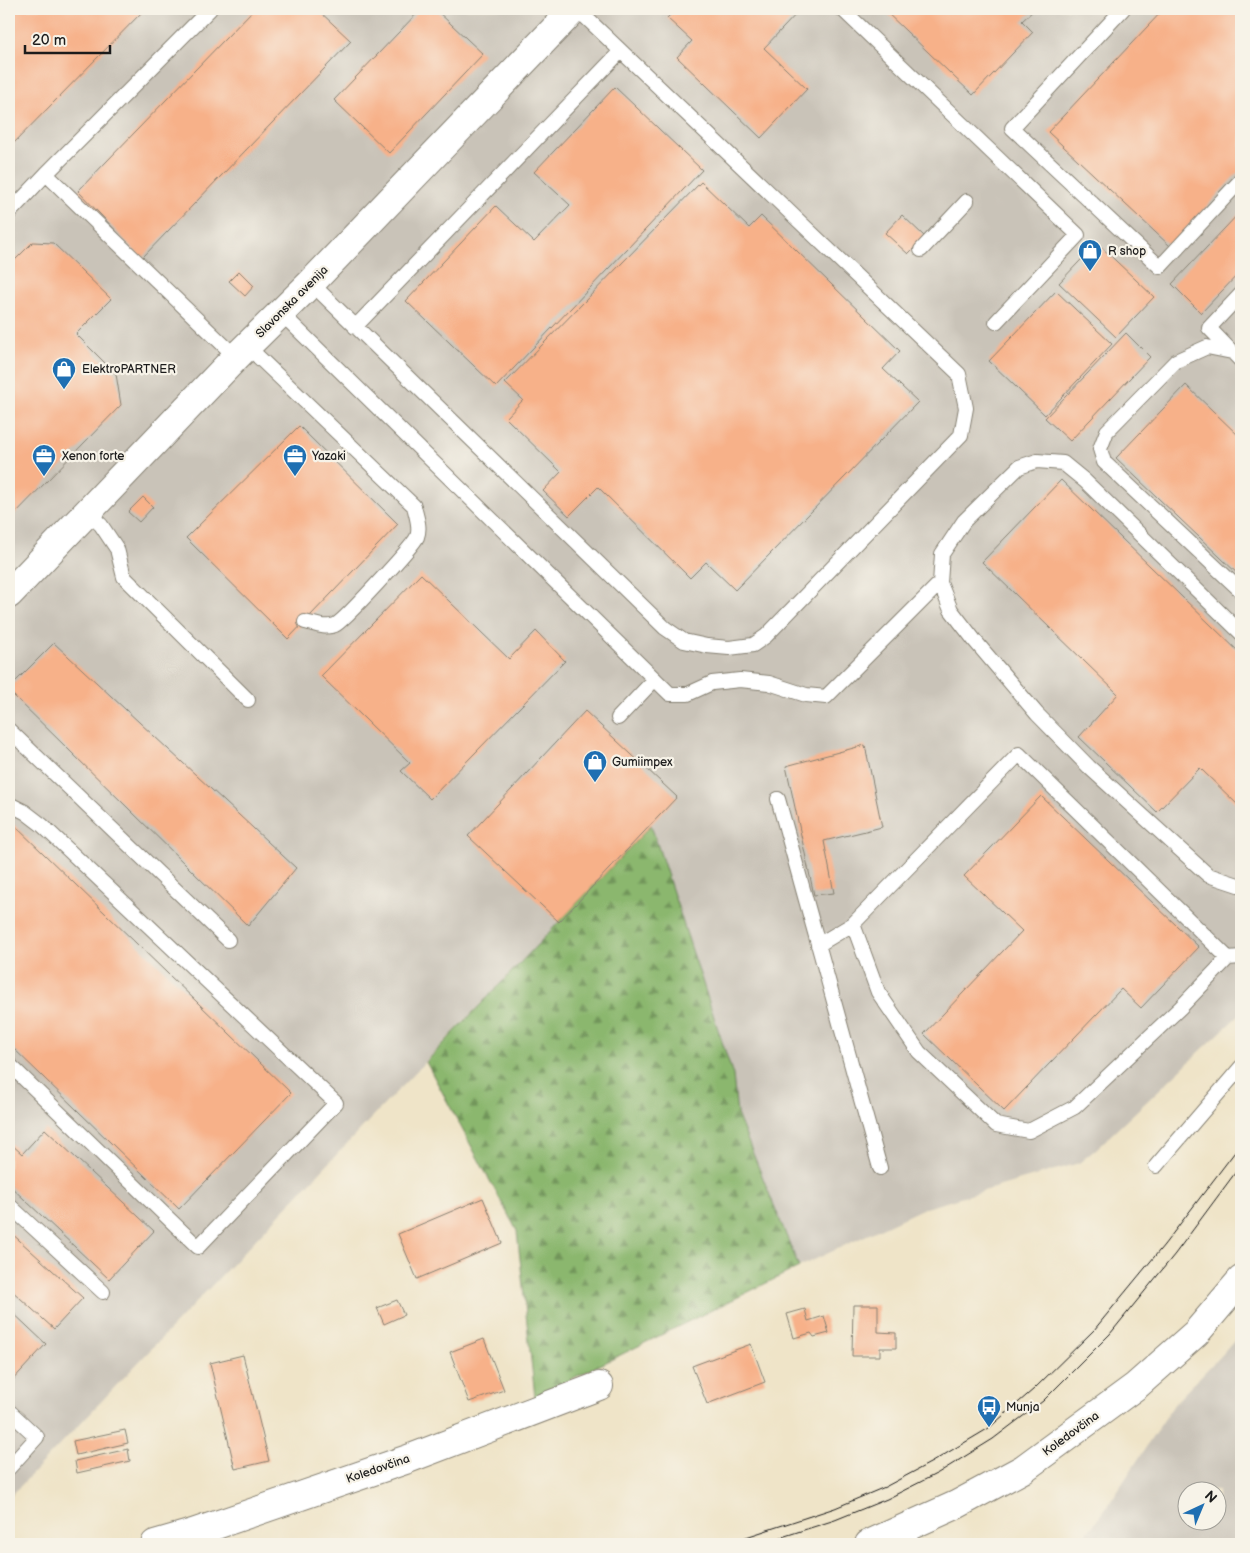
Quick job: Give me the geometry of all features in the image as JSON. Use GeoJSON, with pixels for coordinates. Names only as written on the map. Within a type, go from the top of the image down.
{"type":"FeatureCollection","features":[{"type":"Feature","properties":{"kind":"street","name":"Slavonska avenija"},"geometry":{"type":"LineString","coordinates":[[9,594],[242,351],[311,284],[575,9]]}},
{"type":"Feature","properties":{"kind":"street","name":"Koledovčina"},"geometry":{"type":"LineString","coordinates":[[869,1544],[956,1505],[1023,1468],[1136,1386],[1196,1333],[1241,1280]]}},
{"type":"Feature","properties":{"kind":"street","name":"Koledovčina"},"geometry":{"type":"LineString","coordinates":[[155,1544],[193,1533],[408,1459],[599,1386]]}},
{"type":"Feature","properties":{"kind":"lane"},"geometry":{"type":"LineString","coordinates":[[9,213],[210,9]]}},
{"type":"Feature","properties":{"kind":"lane"},"geometry":{"type":"LineString","coordinates":[[311,284],[665,628],[684,640],[707,646],[729,648],[753,645],[766,636],[961,435],[966,408],[959,374],[575,9]]}},
{"type":"Feature","properties":{"kind":"lane"},"geometry":{"type":"LineString","coordinates":[[842,9],[1078,235],[996,322]]}},
{"type":"Feature","properties":{"kind":"lane"},"geometry":{"type":"LineString","coordinates":[[1123,9],[1012,128],[1160,267],[1241,180]]}},
{"type":"Feature","properties":{"kind":"lane"},"geometry":{"type":"LineString","coordinates":[[355,327],[620,52]]}},
{"type":"Feature","properties":{"kind":"lane"},"geometry":{"type":"LineString","coordinates":[[46,174],[414,506],[418,522],[417,536],[388,571],[336,625],[322,626],[305,622]]}},
{"type":"Feature","properties":{"kind":"lane"},"geometry":{"type":"LineString","coordinates":[[921,250],[967,201]]}},
{"type":"Feature","properties":{"kind":"lane"},"geometry":{"type":"LineString","coordinates":[[1237,356],[1209,328],[1241,294]]}},
{"type":"Feature","properties":{"kind":"lane"},"geometry":{"type":"LineString","coordinates":[[281,313],[670,694],[688,694],[712,683],[740,680],[769,683],[806,695],[826,697],[940,583]]}},
{"type":"Feature","properties":{"kind":"lane"},"geometry":{"type":"LineString","coordinates":[[1237,356],[1207,347],[1176,361],[1107,431],[1100,449],[1104,462],[1241,592]]}},
{"type":"Feature","properties":{"kind":"lane"},"geometry":{"type":"LineString","coordinates":[[1241,633],[1085,481],[1063,463],[1037,461],[1019,467],[964,521],[942,554],[940,583],[952,610],[975,642],[1037,714],[1089,767],[1208,875],[1241,885]]}},
{"type":"Feature","properties":{"kind":"lane"},"geometry":{"type":"LineString","coordinates":[[87,512],[101,525],[117,549],[124,577],[248,700]]}},
{"type":"Feature","properties":{"kind":"lane"},"geometry":{"type":"LineString","coordinates":[[618,718],[656,679]]}},
{"type":"Feature","properties":{"kind":"lane"},"geometry":{"type":"LineString","coordinates":[[9,730],[228,940]]}},
{"type":"Feature","properties":{"kind":"lane"},"geometry":{"type":"LineString","coordinates":[[818,945],[854,924],[1019,754],[1235,957],[1075,1108],[1028,1131],[996,1125],[919,1052],[878,992],[854,924]]}},
{"type":"Feature","properties":{"kind":"lane"},"geometry":{"type":"LineString","coordinates":[[778,799],[880,1168]]}},
{"type":"Feature","properties":{"kind":"lane"},"geometry":{"type":"LineString","coordinates":[[9,804],[25,812],[42,825],[336,1102],[198,1247],[9,1064]]}},
{"type":"Feature","properties":{"kind":"lane"},"geometry":{"type":"LineString","coordinates":[[1156,1166],[1241,1067]]}},
{"type":"Feature","properties":{"kind":"lane"},"geometry":{"type":"LineString","coordinates":[[9,1205],[103,1292]]}},
{"type":"Feature","properties":{"kind":"lane"},"geometry":{"type":"LineString","coordinates":[[9,1411],[37,1437],[9,1468]]}},
{"type":"Feature","properties":{"kind":"shaded area"},"geometry":{"type":"Polygon","coordinates":[[[9,9],[1241,9],[1241,1013],[1079,1163],[922,1209],[799,1267],[737,1114],[733,1075],[651,825],[9,1498],[9,9]]]}},
{"type":"Feature","properties":{"kind":"shaded area"},"geometry":{"type":"Polygon","coordinates":[[[1241,1334],[1241,1544],[1078,1544],[1103,1513],[1175,1403],[1241,1334]]]}},
{"type":"Feature","properties":{"kind":"green space"},"geometry":{"type":"Polygon","coordinates":[[[651,825],[733,1075],[737,1114],[799,1267],[535,1397],[517,1231],[426,1062],[651,825]]]}},
{"type":"Feature","properties":{"kind":"building"},"geometry":{"type":"Polygon","coordinates":[[[9,9],[145,9],[9,148],[9,9]]]}},
{"type":"Feature","properties":{"kind":"building"},"geometry":{"type":"Polygon","coordinates":[[[254,9],[317,9],[351,41],[142,258],[78,191],[254,9]]]}},
{"type":"Feature","properties":{"kind":"building"},"geometry":{"type":"Polygon","coordinates":[[[421,9],[435,9],[483,54],[389,153],[334,100],[421,9]]]}},
{"type":"Feature","properties":{"kind":"building"},"geometry":{"type":"Polygon","coordinates":[[[676,9],[801,9],[764,48],[807,89],[761,138],[677,57],[692,41],[667,18],[676,9]]]}},
{"type":"Feature","properties":{"kind":"building"},"geometry":{"type":"Polygon","coordinates":[[[883,9],[1035,9],[1022,21],[1033,32],[973,95],[883,9]]]}},
{"type":"Feature","properties":{"kind":"building"},"geometry":{"type":"Polygon","coordinates":[[[1164,9],[1241,9],[1241,169],[1170,246],[1048,132],[1164,9]]]}},
{"type":"Feature","properties":{"kind":"building"},"geometry":{"type":"Polygon","coordinates":[[[615,87],[702,170],[496,387],[406,301],[496,206],[534,242],[570,205],[534,172],[615,87]]]}},
{"type":"Feature","properties":{"kind":"building"},"geometry":{"type":"Polygon","coordinates":[[[701,182],[749,228],[761,216],[900,351],[883,369],[918,402],[735,590],[706,562],[690,578],[598,487],[569,516],[543,491],[561,472],[506,418],[523,400],[505,383],[701,182]]]}},
{"type":"Feature","properties":{"kind":"building"},"geometry":{"type":"Polygon","coordinates":[[[1241,211],[1241,271],[1201,313],[1172,284],[1241,211]]]}},
{"type":"Feature","properties":{"kind":"building"},"geometry":{"type":"Polygon","coordinates":[[[902,215],[925,237],[908,254],[885,233],[902,215]]]}},
{"type":"Feature","properties":{"kind":"building","name":"ElektroPARTNER"},"geometry":{"type":"Polygon","coordinates":[[[33,242],[53,243],[111,299],[76,334],[116,374],[121,405],[9,520],[9,266],[33,242]]]}},
{"type":"Feature","properties":{"kind":"building"},"geometry":{"type":"Polygon","coordinates":[[[1097,243],[1154,297],[1116,337],[1059,283],[1097,243]]]}},
{"type":"Feature","properties":{"kind":"building"},"geometry":{"type":"Polygon","coordinates":[[[239,271],[254,286],[245,296],[229,281],[239,271]]]}},
{"type":"Feature","properties":{"kind":"building"},"geometry":{"type":"Polygon","coordinates":[[[1056,291],[1112,344],[1045,415],[989,361],[1056,291]]]}},
{"type":"Feature","properties":{"kind":"building"},"geometry":{"type":"Polygon","coordinates":[[[1126,333],[1150,357],[1070,441],[1045,418],[1126,333]]]}},
{"type":"Feature","properties":{"kind":"building"},"geometry":{"type":"Polygon","coordinates":[[[1186,385],[1241,438],[1241,577],[1116,458],[1186,385]]]}},
{"type":"Feature","properties":{"kind":"building"},"geometry":{"type":"Polygon","coordinates":[[[299,426],[398,524],[288,639],[186,538],[299,426]]]}},
{"type":"Feature","properties":{"kind":"building"},"geometry":{"type":"Polygon","coordinates":[[[1061,480],[1241,654],[1241,808],[1200,768],[1157,812],[1079,737],[1118,694],[982,562],[1061,480]]]}},
{"type":"Feature","properties":{"kind":"building"},"geometry":{"type":"Polygon","coordinates":[[[143,497],[153,507],[139,522],[128,512],[143,497]]]}},
{"type":"Feature","properties":{"kind":"building"},"geometry":{"type":"Polygon","coordinates":[[[421,574],[509,659],[536,631],[565,661],[430,799],[401,771],[410,763],[321,676],[421,574]]]}},
{"type":"Feature","properties":{"kind":"building"},"geometry":{"type":"Polygon","coordinates":[[[54,643],[296,868],[248,926],[9,691],[9,688],[54,643]]]}},
{"type":"Feature","properties":{"kind":"building"},"geometry":{"type":"Polygon","coordinates":[[[585,711],[677,797],[559,922],[468,836],[585,711]]]}},
{"type":"Feature","properties":{"kind":"building"},"geometry":{"type":"Polygon","coordinates":[[[865,745],[882,827],[824,841],[834,893],[814,895],[786,766],[865,745]]]}},
{"type":"Feature","properties":{"kind":"building"},"geometry":{"type":"Polygon","coordinates":[[[1041,796],[1199,947],[1141,1008],[1121,989],[1004,1111],[924,1034],[1022,931],[964,876],[1041,796]]]}},
{"type":"Feature","properties":{"kind":"building"},"geometry":{"type":"Polygon","coordinates":[[[13,824],[291,1093],[179,1209],[9,1044],[9,828],[13,824]]]}},
{"type":"Feature","properties":{"kind":"building"},"geometry":{"type":"Polygon","coordinates":[[[45,1129],[154,1231],[109,1279],[9,1185],[9,1142],[22,1154],[45,1129]]]}},
{"type":"Feature","properties":{"kind":"building"},"geometry":{"type":"Polygon","coordinates":[[[483,1198],[502,1243],[417,1279],[398,1234],[483,1198]]]}},
{"type":"Feature","properties":{"kind":"building"},"geometry":{"type":"Polygon","coordinates":[[[9,1231],[83,1298],[54,1329],[9,1288],[9,1231]]]}},
{"type":"Feature","properties":{"kind":"building"},"geometry":{"type":"Polygon","coordinates":[[[397,1300],[404,1315],[384,1324],[377,1308],[397,1300]]]}},
{"type":"Feature","properties":{"kind":"building"},"geometry":{"type":"Polygon","coordinates":[[[853,1305],[878,1305],[878,1332],[896,1333],[896,1348],[880,1348],[880,1356],[852,1356],[853,1305]]]}},
{"type":"Feature","properties":{"kind":"building"},"geometry":{"type":"Polygon","coordinates":[[[9,1309],[46,1344],[9,1384],[9,1309]]]}},
{"type":"Feature","properties":{"kind":"building"},"geometry":{"type":"Polygon","coordinates":[[[805,1309],[808,1321],[824,1316],[829,1333],[814,1337],[811,1333],[794,1338],[787,1314],[805,1309]]]}},
{"type":"Feature","properties":{"kind":"building"},"geometry":{"type":"Polygon","coordinates":[[[484,1339],[504,1390],[469,1402],[450,1352],[484,1339]]]}},
{"type":"Feature","properties":{"kind":"building"},"geometry":{"type":"Polygon","coordinates":[[[751,1344],[765,1382],[707,1404],[692,1366],[751,1344]]]}},
{"type":"Feature","properties":{"kind":"building"},"geometry":{"type":"Polygon","coordinates":[[[243,1355],[269,1461],[235,1469],[210,1363],[243,1355]]]}},
{"type":"Feature","properties":{"kind":"building"},"geometry":{"type":"Polygon","coordinates":[[[125,1430],[128,1443],[76,1455],[73,1441],[125,1430]]]}},
{"type":"Feature","properties":{"kind":"building"},"geometry":{"type":"Polygon","coordinates":[[[128,1449],[130,1461],[77,1473],[75,1461],[128,1449]]]}},
{"type":"Feature","properties":{"kind":"tram line"},"geometry":{"type":"LineString","coordinates":[[709,1544],[740,1539],[835,1508],[885,1487],[989,1428],[1034,1389],[1094,1330],[1164,1245],[1241,1144]]}},
{"type":"Feature","properties":{"kind":"tram line"},"geometry":{"type":"LineString","coordinates":[[760,1544],[835,1520],[887,1499],[938,1473],[993,1439],[1043,1401],[1110,1334],[1175,1254],[1241,1165]]}},
{"type":"Feature","properties":{"kind":"place","name":"R shop"},"geometry":{"type":"Point","coordinates":[1090,272]}},
{"type":"Feature","properties":{"kind":"place","name":"ElektroPARTNER"},"geometry":{"type":"Point","coordinates":[64,390]}},
{"type":"Feature","properties":{"kind":"place","name":"Xenon forte"},"geometry":{"type":"Point","coordinates":[44,477]}},
{"type":"Feature","properties":{"kind":"place","name":"Yazaki"},"geometry":{"type":"Point","coordinates":[295,477]}},
{"type":"Feature","properties":{"kind":"place","name":"Gumiimpex"},"geometry":{"type":"Point","coordinates":[595,783]}},
{"type":"Feature","properties":{"kind":"place","name":"Munja"},"geometry":{"type":"Point","coordinates":[989,1428]}}]}
